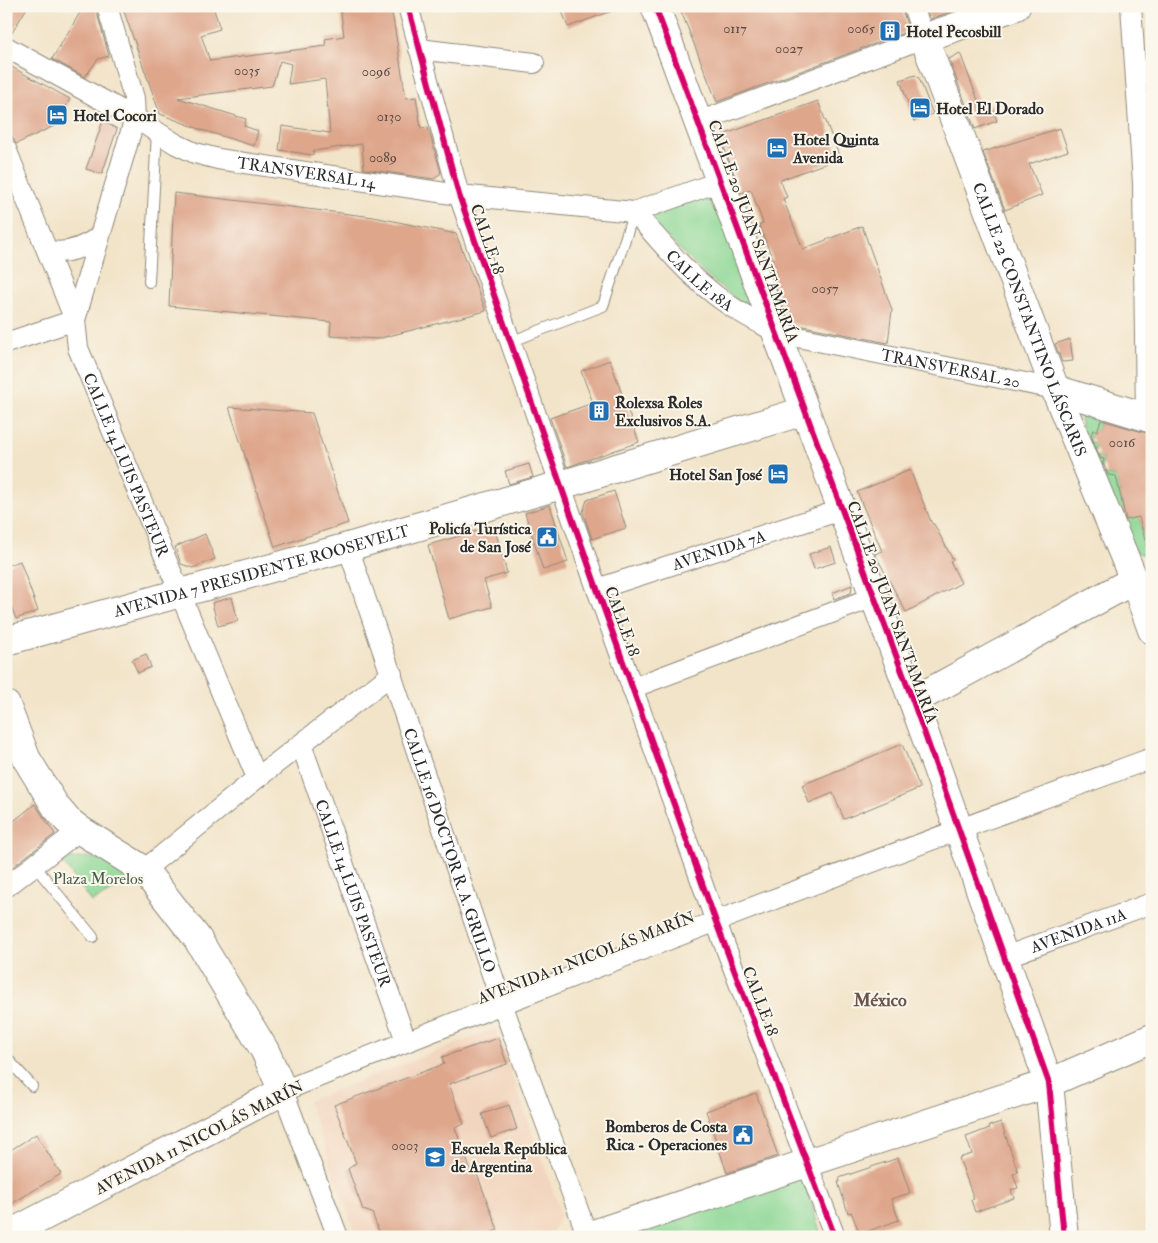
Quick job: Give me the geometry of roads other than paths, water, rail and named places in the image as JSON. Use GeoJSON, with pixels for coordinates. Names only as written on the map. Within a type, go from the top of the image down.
{"type":"FeatureCollection","features":[{"type":"Feature","properties":{"kind":"street"},"geometry":{"type":"LineString","coordinates":[[6,343],[75,320],[100,237],[135,118],[134,98],[106,6]]}},
{"type":"Feature","properties":{"kind":"street","name":"CALLE 18"},"geometry":{"type":"LineString","coordinates":[[408,6],[459,196],[596,589],[716,922],[835,1237]]}},
{"type":"Feature","properties":{"kind":"street","name":"CALLE 20 JUAN SANTAMARÍA"},"geometry":{"type":"LineString","coordinates":[[655,6],[778,333],[804,411],[913,701],[1048,1083],[1064,1237]]}},
{"type":"Feature","properties":{"kind":"street","name":"CALLE 22 CONSTANTINO LÁSCARIS"},"geometry":{"type":"LineString","coordinates":[[912,6],[1055,389],[1134,580],[1152,630]]}},
{"type":"Feature","properties":{"kind":"street"},"geometry":{"type":"LineString","coordinates":[[698,122],[1016,6]]}},
{"type":"Feature","properties":{"kind":"street"},"geometry":{"type":"LineString","coordinates":[[1131,6],[1143,182],[1149,418]]}},
{"type":"Feature","properties":{"kind":"street","name":"TRANSVERSAL 14"},"geometry":{"type":"LineString","coordinates":[[6,47],[195,153],[218,159],[459,196],[634,212]]}},
{"type":"Feature","properties":{"kind":"street"},"geometry":{"type":"LineString","coordinates":[[419,50],[534,63]]}},
{"type":"Feature","properties":{"kind":"street","name":"CALLE 14 LUIS PASTEUR"},"geometry":{"type":"LineString","coordinates":[[6,149],[75,320],[78,348],[257,778]]}},
{"type":"Feature","properties":{"kind":"street"},"geometry":{"type":"LineString","coordinates":[[634,212],[721,181]]}},
{"type":"Feature","properties":{"kind":"street","name":"CALLE 18A"},"geometry":{"type":"LineString","coordinates":[[634,212],[684,267],[708,290],[742,314],[778,333]]}},
{"type":"Feature","properties":{"kind":"street"},"geometry":{"type":"LineString","coordinates":[[47,250],[54,253],[70,251],[86,246],[100,237]]}},
{"type":"Feature","properties":{"kind":"street","name":"TRANSVERSAL 20"},"geometry":{"type":"LineString","coordinates":[[778,333],[1055,389],[1149,418]]}},
{"type":"Feature","properties":{"kind":"street","name":"AVENIDA 7 PRESIDENTE ROOSEVELT"},"geometry":{"type":"LineString","coordinates":[[6,641],[348,547],[804,411]]}},
{"type":"Feature","properties":{"kind":"street","name":"AVENIDA 7A"},"geometry":{"type":"LineString","coordinates":[[596,589],[841,510]]}},
{"type":"Feature","properties":{"kind":"street","name":"CALLE 16 DOCTOR R. A. GRILLO"},"geometry":{"type":"LineString","coordinates":[[348,547],[502,1004],[586,1236]]}},
{"type":"Feature","properties":{"kind":"street"},"geometry":{"type":"LineString","coordinates":[[913,701],[1134,580]]}},
{"type":"Feature","properties":{"kind":"street"},"geometry":{"type":"LineString","coordinates":[[632,688],[874,597]]}},
{"type":"Feature","properties":{"kind":"street"},"geometry":{"type":"LineString","coordinates":[[144,870],[257,778],[392,674]]}},
{"type":"Feature","properties":{"kind":"street"},"geometry":{"type":"LineString","coordinates":[[6,705],[16,751],[66,820],[144,870],[197,938],[212,962],[265,1051],[283,1091],[338,1237]]}},
{"type":"Feature","properties":{"kind":"street","name":"CALLE 14 LUIS PASTEUR"},"geometry":{"type":"LineString","coordinates":[[301,744],[406,1041]]}},
{"type":"Feature","properties":{"kind":"street","name":"AVENIDA 11 NICOLÁS MARÍN"},"geometry":{"type":"LineString","coordinates":[[6,1236],[283,1091],[406,1041],[957,829],[1152,758]]}},
{"type":"Feature","properties":{"kind":"street"},"geometry":{"type":"LineString","coordinates":[[6,887],[80,830]]}},
{"type":"Feature","properties":{"kind":"street","name":"AVENIDA 11A"},"geometry":{"type":"LineString","coordinates":[[1005,957],[1152,902]]}},
{"type":"Feature","properties":{"kind":"street"},"geometry":{"type":"LineString","coordinates":[[586,1236],[1048,1083],[1152,1038]]}},
{"type":"Feature","properties":{"kind":"lane"},"geometry":{"type":"LineString","coordinates":[[149,282],[157,132]]}},
{"type":"Feature","properties":{"kind":"lane"},"geometry":{"type":"LineString","coordinates":[[510,342],[603,306],[634,212]]}},
{"type":"Feature","properties":{"kind":"lane"},"geometry":{"type":"LineString","coordinates":[[34,865],[93,937]]}},
{"type":"Feature","properties":{"kind":"lane"},"geometry":{"type":"LineString","coordinates":[[6,1057],[32,1086]]}},
{"type":"Feature","properties":{"kind":"place","name":"Hotel Pecosbill"},"geometry":{"type":"Point","coordinates":[890,31]}},
{"type":"Feature","properties":{"kind":"place","name":"Hotel El Dorado"},"geometry":{"type":"Point","coordinates":[920,108]}},
{"type":"Feature","properties":{"kind":"place","name":"Hotel Cocori"},"geometry":{"type":"Point","coordinates":[57,115]}},
{"type":"Feature","properties":{"kind":"place","name":"Hotel Quinta Avenida"},"geometry":{"type":"Point","coordinates":[777,148]}},
{"type":"Feature","properties":{"kind":"place","name":"Rolexsa Roles Exclusivos S.A."},"geometry":{"type":"Point","coordinates":[599,411]}},
{"type":"Feature","properties":{"kind":"place","name":"Hotel San José"},"geometry":{"type":"Point","coordinates":[778,474]}},
{"type":"Feature","properties":{"kind":"place","name":"Policía Turística de San José"},"geometry":{"type":"Point","coordinates":[547,537]}},
{"type":"Feature","properties":{"kind":"place","name":"Bomberos de Costa Rica - Operaciones"},"geometry":{"type":"Point","coordinates":[743,1135]}},
{"type":"Feature","properties":{"kind":"place","name":"Escuela República de Argentina"},"geometry":{"type":"Point","coordinates":[435,1157]}},
{"type":"Feature","properties":{"kind":"district","name":"México"},"geometry":{"type":"Point","coordinates":[880,1000]}},
{"type":"Feature","properties":{"kind":"park label","name":"Plaza Morelos"},"geometry":{"type":"Point","coordinates":[98,878]}}]}
